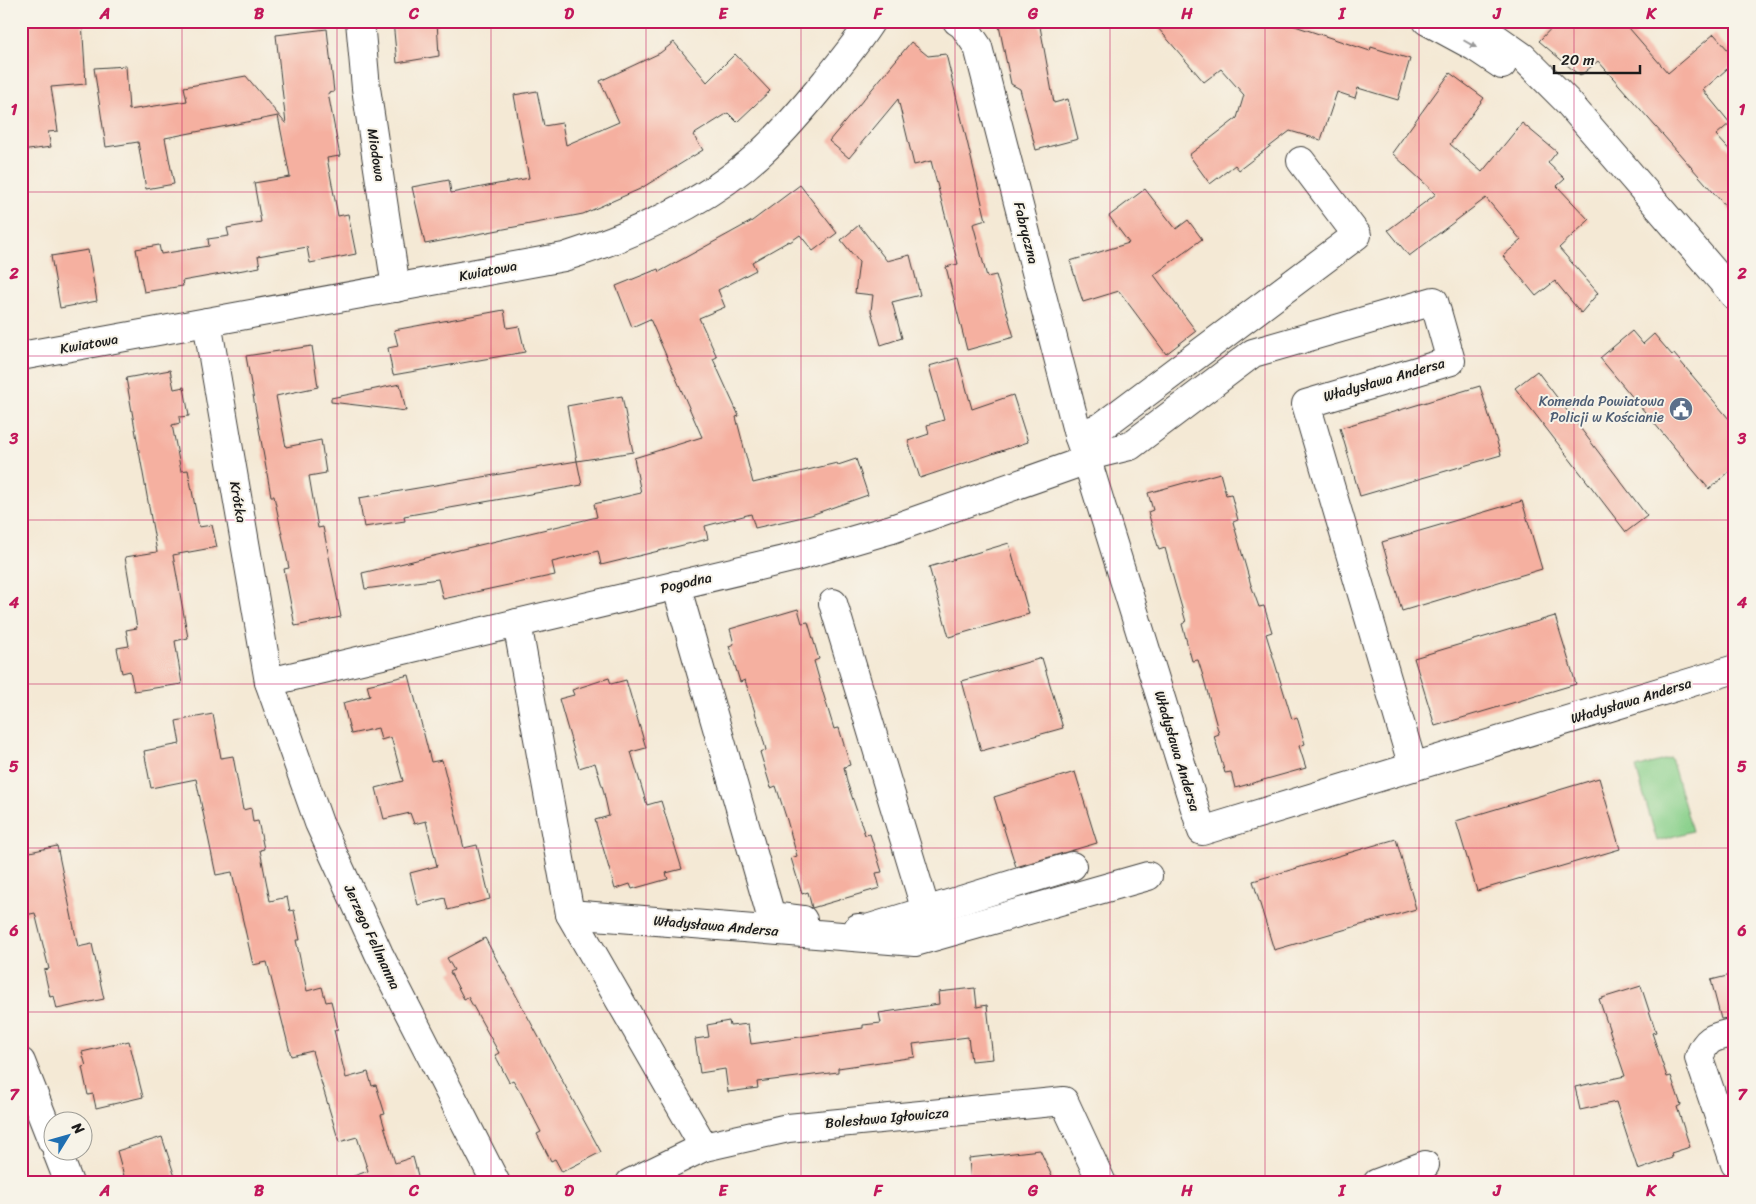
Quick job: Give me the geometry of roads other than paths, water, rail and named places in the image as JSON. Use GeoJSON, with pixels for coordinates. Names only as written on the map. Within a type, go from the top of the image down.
{"type":"FeatureCollection","features":[{"type":"Feature","properties":{"kind":"street","name":"Miodowa"},"geometry":{"type":"LineString","coordinates":[[360,21],[366,88],[396,288]]}},
{"type":"Feature","properties":{"kind":"street","name":"Kwiatowa"},"geometry":{"type":"LineString","coordinates":[[21,356],[564,257],[625,236],[673,213],[714,188],[766,148],[804,107],[859,41],[871,21]]}},
{"type":"Feature","properties":{"kind":"street","name":"Fabryczna"},"geometry":{"type":"LineString","coordinates":[[957,21],[963,25],[978,48],[1083,451]]}},
{"type":"Feature","properties":{"kind":"street"},"geometry":{"type":"LineString","coordinates":[[1427,21],[1475,47],[1512,72],[1610,153]]}},
{"type":"Feature","properties":{"kind":"street"},"geometry":{"type":"LineString","coordinates":[[1472,21],[1523,57],[1567,101],[1735,296]]}},
{"type":"Feature","properties":{"kind":"street"},"geometry":{"type":"LineString","coordinates":[[1083,451],[1101,427],[1357,235],[1301,161]]}},
{"type":"Feature","properties":{"kind":"street","name":"Władysława Andersa"},"geometry":{"type":"LineString","coordinates":[[1413,767],[1306,404],[1452,361],[1434,301],[1253,353],[1130,446],[1083,451],[1202,831],[1413,767],[1735,669]]}},
{"type":"Feature","properties":{"kind":"street","name":"Krótka"},"geometry":{"type":"LineString","coordinates":[[207,322],[269,682]]}},
{"type":"Feature","properties":{"kind":"street","name":"Pogodna"},"geometry":{"type":"LineString","coordinates":[[269,682],[792,558],[883,531],[1083,451]]}},
{"type":"Feature","properties":{"kind":"street","name":"Władysława Andersa"},"geometry":{"type":"LineString","coordinates":[[676,585],[771,916],[867,929],[1072,866]]}},
{"type":"Feature","properties":{"kind":"street"},"geometry":{"type":"LineString","coordinates":[[833,603],[926,911]]}},
{"type":"Feature","properties":{"kind":"street"},"geometry":{"type":"LineString","coordinates":[[517,624],[570,914],[704,1146]]}},
{"type":"Feature","properties":{"kind":"street","name":"Jerzego Fellmanna"},"geometry":{"type":"LineString","coordinates":[[269,682],[319,823],[379,954],[496,1183]]}},
{"type":"Feature","properties":{"kind":"street","name":"Władysława Andersa"},"geometry":{"type":"LineString","coordinates":[[570,914],[915,942],[1148,876]]}},
{"type":"Feature","properties":{"kind":"street"},"geometry":{"type":"LineString","coordinates":[[1735,1032],[1715,1037],[1703,1045],[1699,1058],[1735,1164]]}},
{"type":"Feature","properties":{"kind":"street"},"geometry":{"type":"LineString","coordinates":[[21,1062],[42,1116]]}},
{"type":"Feature","properties":{"kind":"street","name":"Bolesława Igłowicza"},"geometry":{"type":"LineString","coordinates":[[630,1183],[704,1146],[788,1128],[1064,1102],[1102,1183]]}},
{"type":"Feature","properties":{"kind":"street"},"geometry":{"type":"LineString","coordinates":[[61,1162],[69,1183]]}},
{"type":"Feature","properties":{"kind":"street"},"geometry":{"type":"LineString","coordinates":[[1377,1183],[1425,1165]]}},
{"type":"Feature","properties":{"kind":"place","name":"Komenda Powiatowa Policji w Kościanie"},"geometry":{"type":"Point","coordinates":[1681,409]}}]}
